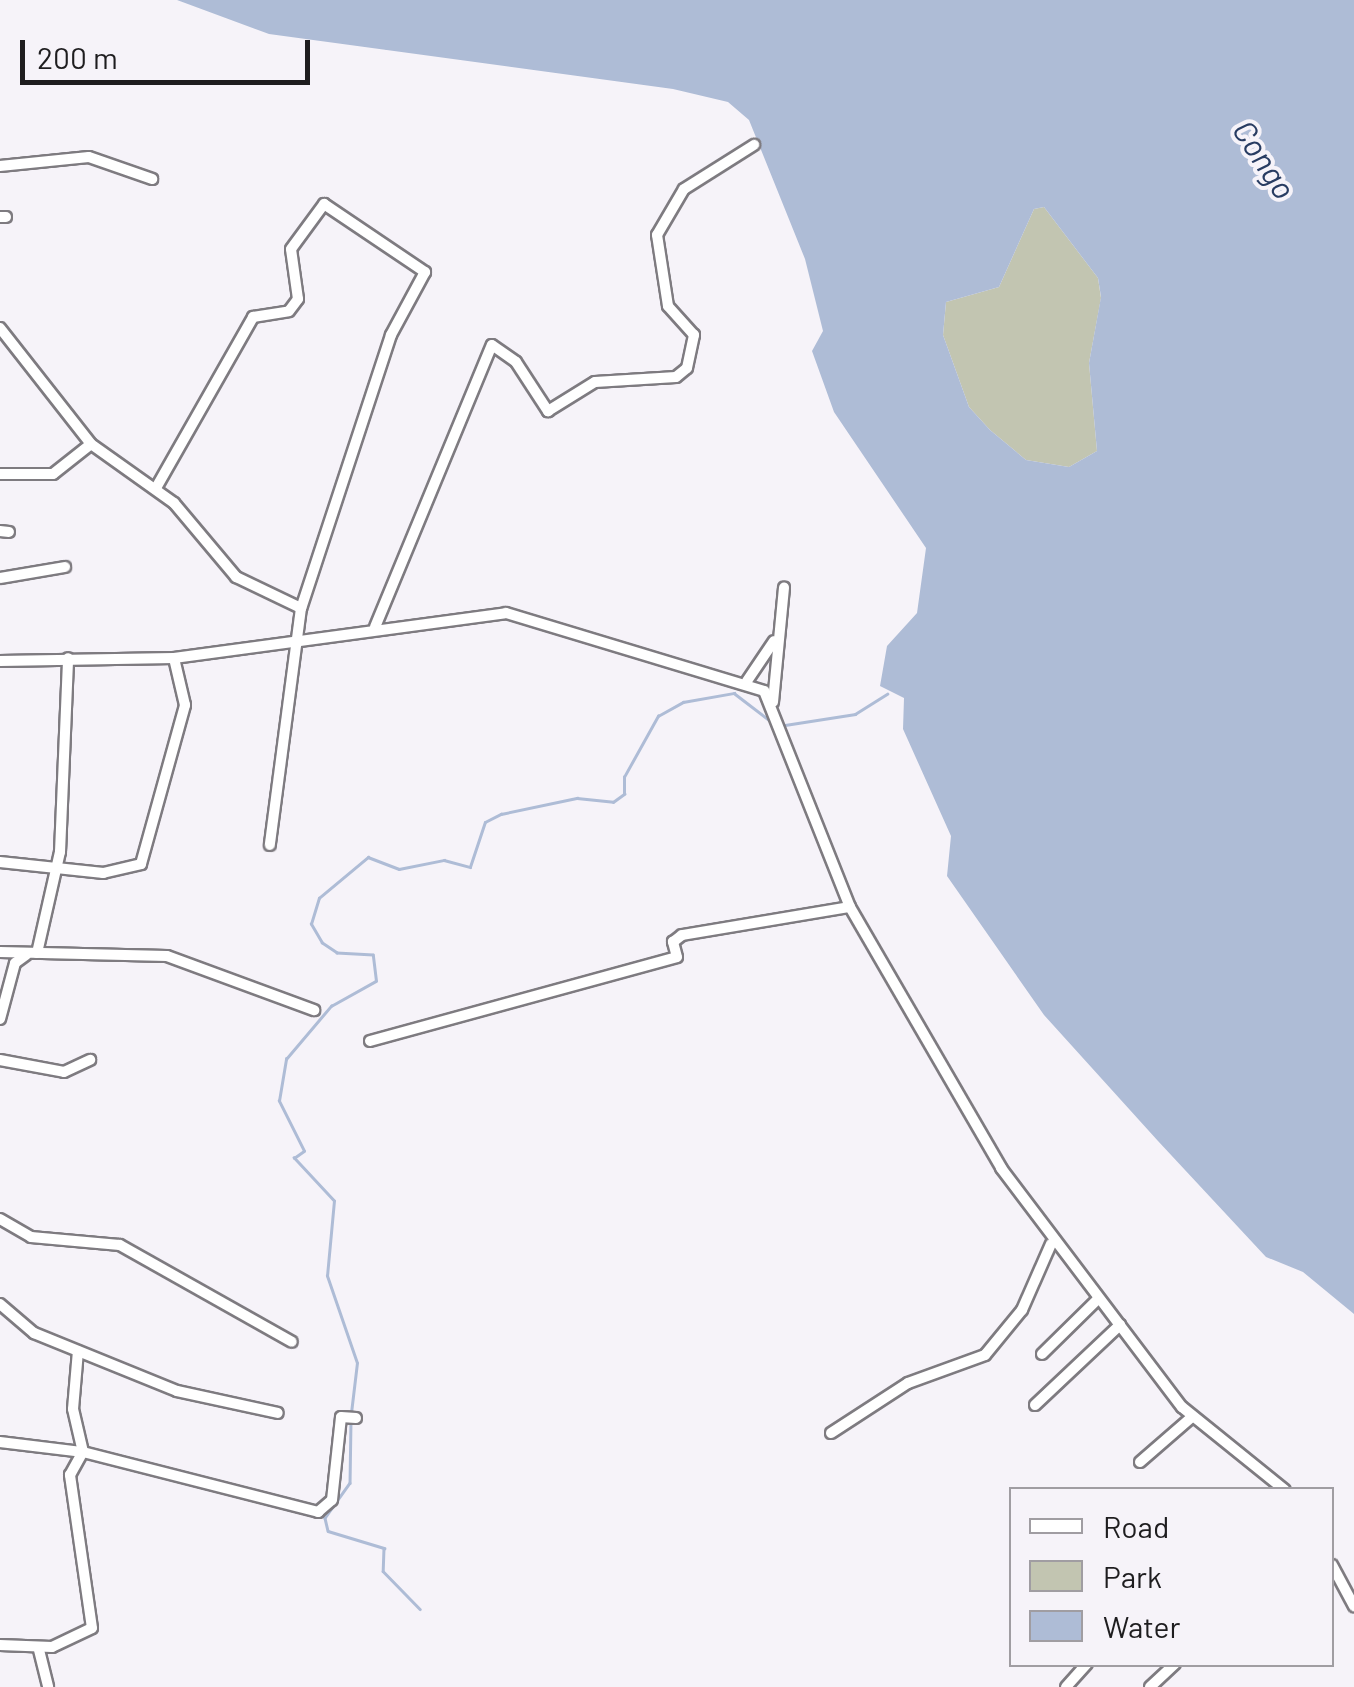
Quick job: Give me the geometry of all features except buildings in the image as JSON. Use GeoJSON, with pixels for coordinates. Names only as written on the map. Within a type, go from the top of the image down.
{"type":"FeatureCollection","features":[{"type":"Feature","properties":{"kind":"street"},"geometry":{"type":"LineString","coordinates":[[375,628],[492,345],[516,362],[548,411],[596,382],[676,377],[687,368],[694,335],[668,306],[657,235],[684,189],[754,146]]}},
{"type":"Feature","properties":{"kind":"street"},"geometry":{"type":"LineString","coordinates":[[0,166],[89,157],[152,180]]}},
{"type":"Feature","properties":{"kind":"street"},"geometry":{"type":"LineString","coordinates":[[156,488],[253,317],[289,311],[298,299],[291,250],[324,204],[426,272],[391,335],[301,608],[293,642],[270,845]]}},
{"type":"Feature","properties":{"kind":"street"},"geometry":{"type":"LineString","coordinates":[[0,328],[91,444],[156,488],[236,577],[301,608]]}},
{"type":"Feature","properties":{"kind":"street"},"geometry":{"type":"LineString","coordinates":[[0,474],[53,474],[91,444]]}},
{"type":"Feature","properties":{"kind":"street"},"geometry":{"type":"LineString","coordinates":[[0,578],[65,567]]}},
{"type":"Feature","properties":{"kind":"street"},"geometry":{"type":"LineString","coordinates":[[784,588],[774,641],[773,703],[850,908],[1051,1244],[1192,1417],[1281,1487]]}},
{"type":"Feature","properties":{"kind":"street"},"geometry":{"type":"LineString","coordinates":[[0,660],[174,658],[375,628],[525,614],[747,681],[773,703]]}},
{"type":"Feature","properties":{"kind":"street"},"geometry":{"type":"LineString","coordinates":[[747,681],[774,641]]}},
{"type":"Feature","properties":{"kind":"street"},"geometry":{"type":"LineString","coordinates":[[37,953],[50,867],[60,852],[69,750],[68,658]]}},
{"type":"Feature","properties":{"kind":"street"},"geometry":{"type":"LineString","coordinates":[[0,862],[124,872],[148,853],[185,706],[174,658]]}},
{"type":"Feature","properties":{"kind":"street"},"geometry":{"type":"LineString","coordinates":[[370,1041],[676,957],[673,942],[682,935],[850,908]]}},
{"type":"Feature","properties":{"kind":"street"},"geometry":{"type":"LineString","coordinates":[[0,952],[167,956],[314,1010]]}},
{"type":"Feature","properties":{"kind":"street"},"geometry":{"type":"LineString","coordinates":[[0,1019],[15,963],[37,953]]}},
{"type":"Feature","properties":{"kind":"street"},"geometry":{"type":"LineString","coordinates":[[0,1060],[64,1072],[90,1060]]}},
{"type":"Feature","properties":{"kind":"street"},"geometry":{"type":"LineString","coordinates":[[0,1219],[31,1237],[120,1245],[292,1342]]}},
{"type":"Feature","properties":{"kind":"street"},"geometry":{"type":"LineString","coordinates":[[830,1433],[908,1383],[986,1355],[1022,1310],[1051,1244]]}},
{"type":"Feature","properties":{"kind":"street"},"geometry":{"type":"LineString","coordinates":[[1042,1354],[1098,1300]]}},
{"type":"Feature","properties":{"kind":"street"},"geometry":{"type":"LineString","coordinates":[[0,1304],[78,1351],[212,1402],[278,1412]]}},
{"type":"Feature","properties":{"kind":"street"},"geometry":{"type":"LineString","coordinates":[[1035,1406],[1120,1326]]}},
{"type":"Feature","properties":{"kind":"street"},"geometry":{"type":"LineString","coordinates":[[0,1644],[39,1650],[92,1628],[70,1474],[83,1452],[73,1408],[78,1351]]}},
{"type":"Feature","properties":{"kind":"street"},"geometry":{"type":"LineString","coordinates":[[1140,1462],[1192,1417]]}},
{"type":"Feature","properties":{"kind":"street"},"geometry":{"type":"LineString","coordinates":[[0,1442],[83,1452],[318,1512],[338,1476],[341,1418],[356,1418]]}},
{"type":"Feature","properties":{"kind":"street"},"geometry":{"type":"LineString","coordinates":[[1335,1579],[1354,1606]]}},
{"type":"Feature","properties":{"kind":"street"},"geometry":{"type":"LineString","coordinates":[[39,1650],[48,1687]]}},
{"type":"Feature","properties":{"kind":"street"},"geometry":{"type":"LineString","coordinates":[[1066,1687],[1084,1667]]}},
{"type":"Feature","properties":{"kind":"street"},"geometry":{"type":"LineString","coordinates":[[1150,1687],[1172,1667]]}},
{"type":"Feature","properties":{"kind":"green space"},"geometry":{"type":"Polygon","coordinates":[[[1044,207],[1098,278],[1101,298],[1089,363],[1097,451],[1069,467],[1026,460],[990,430],[969,407],[943,335],[946,302],[999,287],[1034,209],[1044,207]]]}},
{"type":"Feature","properties":{"kind":"water","name":"Congo"},"geometry":{"type":"Polygon","coordinates":[[[177,0],[1354,0],[1354,1314],[1303,1272],[1266,1257],[1158,1141],[1044,1015],[947,876],[951,836],[903,729],[904,698],[880,686],[887,646],[917,613],[926,548],[834,412],[812,351],[823,331],[805,259],[749,120],[728,102],[673,89],[269,34],[177,0]],[[1044,207],[1034,209],[999,287],[946,302],[943,335],[969,407],[1026,460],[1069,467],[1097,451],[1089,363],[1101,297],[1098,278],[1044,207]]]}},
{"type":"Feature","properties":{"kind":"waterway"},"geometry":{"type":"LineString","coordinates":[[351,1413],[357,1363],[327,1276],[334,1201],[294,1158],[304,1151],[279,1101],[286,1059],[331,1006],[376,981],[373,955],[337,953],[322,943],[311,924],[319,898],[368,857],[399,869],[444,860],[470,867],[485,822],[501,814],[577,798],[613,802],[624,794],[624,777],[658,716],[683,702],[734,693],[769,720]]}},
{"type":"Feature","properties":{"kind":"waterway"},"geometry":{"type":"LineString","coordinates":[[785,725],[855,714],[887,694]]}},
{"type":"Feature","properties":{"kind":"waterway"},"geometry":{"type":"LineString","coordinates":[[351,1421],[350,1483],[325,1518],[328,1531],[384,1548],[383,1571],[420,1609]]}}]}
